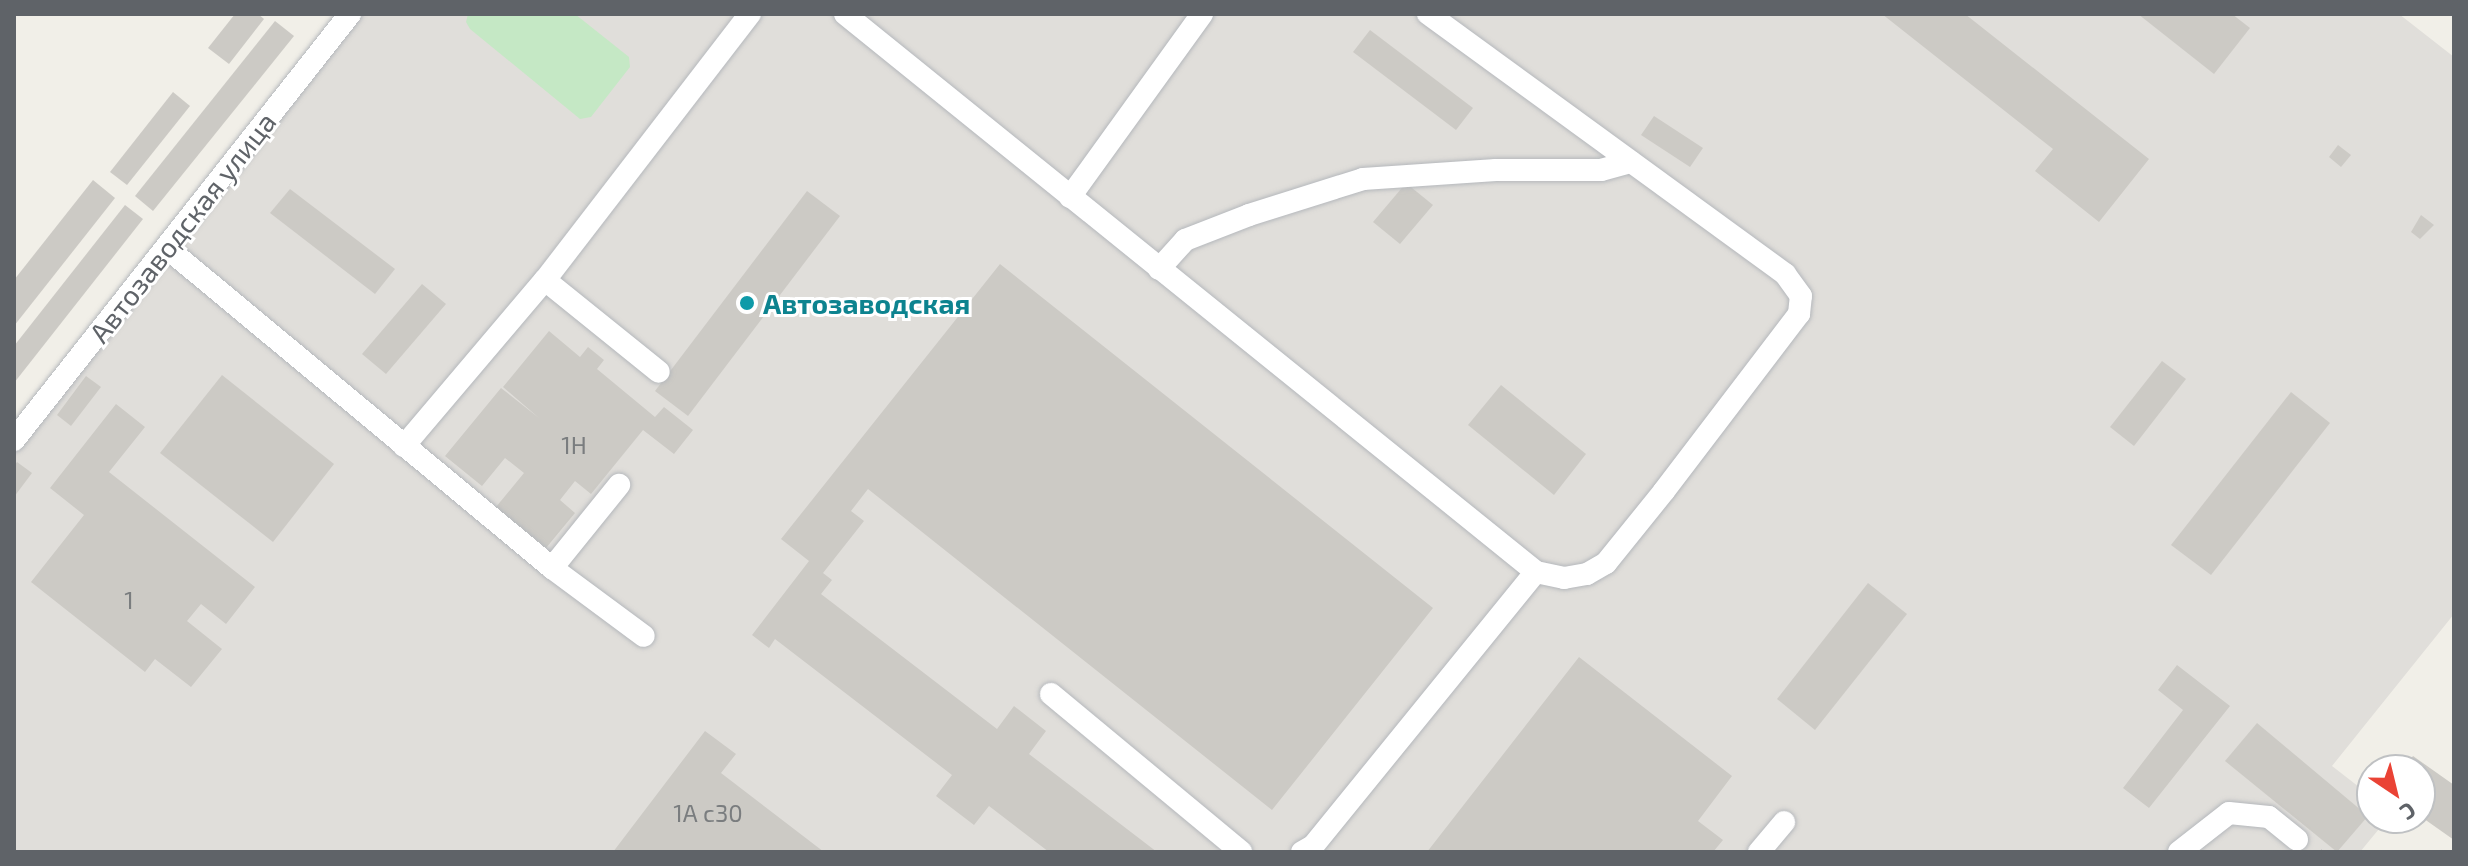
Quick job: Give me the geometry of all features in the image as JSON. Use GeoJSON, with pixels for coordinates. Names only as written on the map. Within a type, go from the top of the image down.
{"type":"FeatureCollection","features":[{"type":"Feature","properties":{"kind":"street","name":"Автозаводская улица"},"geometry":{"type":"LineString","coordinates":[[14,440],[350,14]]}},
{"type":"Feature","properties":{"kind":"street"},"geometry":{"type":"LineString","coordinates":[[404,446],[545,280],[750,14]]}},
{"type":"Feature","properties":{"kind":"street"},"geometry":{"type":"LineString","coordinates":[[845,14],[1536,572],[1564,578],[1587,574],[1606,563],[1799,314],[1801,296],[1785,274],[1428,14]]}},
{"type":"Feature","properties":{"kind":"street"},"geometry":{"type":"LineString","coordinates":[[1070,197],[1202,14]]}},
{"type":"Feature","properties":{"kind":"street"},"geometry":{"type":"LineString","coordinates":[[1159,269],[1185,240],[1363,179],[1496,170],[1601,170],[1631,162]]}},
{"type":"Feature","properties":{"kind":"street"},"geometry":{"type":"LineString","coordinates":[[167,248],[552,568],[644,636]]}},
{"type":"Feature","properties":{"kind":"street"},"geometry":{"type":"LineString","coordinates":[[545,280],[659,372]]}},
{"type":"Feature","properties":{"kind":"street"},"geometry":{"type":"LineString","coordinates":[[552,568],[619,485]]}},
{"type":"Feature","properties":{"kind":"street"},"geometry":{"type":"LineString","coordinates":[[1302,852],[1313,846],[1536,572]]}},
{"type":"Feature","properties":{"kind":"street"},"geometry":{"type":"LineString","coordinates":[[1051,694],[1241,852]]}},
{"type":"Feature","properties":{"kind":"street"},"geometry":{"type":"LineString","coordinates":[[2179,852],[2229,813],[2269,817],[2297,840]]}},
{"type":"Feature","properties":{"kind":"street"},"geometry":{"type":"LineString","coordinates":[[1759,852],[1784,822]]}},
{"type":"Feature","properties":{"kind":"shaded area"},"geometry":{"type":"Polygon","coordinates":[[[361,14],[2399,14],[2454,57],[2454,614],[2332,766],[2356,785],[2356,834],[2375,834],[2360,852],[14,852],[14,455],[361,14]]]}},
{"type":"Feature","properties":{"kind":"green space"},"geometry":{"type":"Polygon","coordinates":[[[468,14],[575,14],[629,57],[630,67],[591,117],[580,119],[470,29],[466,22],[468,14]]]}},
{"type":"Feature","properties":{"kind":"building"},"geometry":{"type":"Polygon","coordinates":[[[235,14],[258,14],[264,19],[229,64],[208,48],[235,14]]]}},
{"type":"Feature","properties":{"kind":"building"},"geometry":{"type":"Polygon","coordinates":[[[1882,14],[1965,14],[2149,159],[2099,222],[2035,171],[2053,149],[1882,14]]]}},
{"type":"Feature","properties":{"kind":"building"},"geometry":{"type":"Polygon","coordinates":[[[2138,14],[2232,14],[2250,28],[2214,74],[2138,14]]]}},
{"type":"Feature","properties":{"kind":"building"},"geometry":{"type":"Polygon","coordinates":[[[275,21],[294,36],[153,211],[135,196],[275,21]]]}},
{"type":"Feature","properties":{"kind":"building"},"geometry":{"type":"Polygon","coordinates":[[[1370,30],[1473,108],[1456,130],[1353,52],[1370,30]]]}},
{"type":"Feature","properties":{"kind":"building"},"geometry":{"type":"Polygon","coordinates":[[[173,92],[190,106],[127,185],[110,172],[173,92]]]}},
{"type":"Feature","properties":{"kind":"building"},"geometry":{"type":"Polygon","coordinates":[[[1654,116],[1703,148],[1690,167],[1641,135],[1654,116]]]}},
{"type":"Feature","properties":{"kind":"building"},"geometry":{"type":"Polygon","coordinates":[[[2338,145],[2351,155],[2341,167],[2329,157],[2338,145]]]}},
{"type":"Feature","properties":{"kind":"building"},"geometry":{"type":"Polygon","coordinates":[[[93,180],[115,198],[14,326],[14,280],[93,180]]]}},
{"type":"Feature","properties":{"kind":"building"},"geometry":{"type":"Polygon","coordinates":[[[1406,183],[1433,205],[1400,244],[1373,222],[1406,183]]]}},
{"type":"Feature","properties":{"kind":"building"},"geometry":{"type":"Polygon","coordinates":[[[290,189],[395,269],[375,294],[270,213],[290,189]]]}},
{"type":"Feature","properties":{"kind":"building","name":"Автозаводская"},"geometry":{"type":"Polygon","coordinates":[[[807,191],[840,216],[688,416],[655,391],[807,191]]]}},
{"type":"Feature","properties":{"kind":"building"},"geometry":{"type":"Polygon","coordinates":[[[125,205],[143,219],[14,383],[14,346],[125,205]]]}},
{"type":"Feature","properties":{"kind":"building"},"geometry":{"type":"Polygon","coordinates":[[[2421,215],[2434,225],[2420,239],[2411,232],[2421,215]]]}},
{"type":"Feature","properties":{"kind":"building"},"geometry":{"type":"Polygon","coordinates":[[[1000,264],[1433,608],[1272,810],[868,489],[851,511],[864,521],[823,573],[832,580],[821,594],[997,729],[1014,706],[1046,731],[1029,754],[1157,852],[1049,852],[989,806],[974,825],[936,796],[952,775],[775,639],[769,648],[752,635],[809,561],[781,539],[1000,264]]]}},
{"type":"Feature","properties":{"kind":"building"},"geometry":{"type":"Polygon","coordinates":[[[422,284],[446,304],[386,374],[362,354],[422,284]]]}},
{"type":"Feature","properties":{"kind":"building"},"geometry":{"type":"Polygon","coordinates":[[[549,331],[580,357],[588,347],[604,360],[597,369],[655,417],[664,407],[693,430],[674,454],[643,430],[591,494],[575,481],[560,500],[575,513],[546,548],[496,507],[524,473],[505,458],[482,486],[445,456],[501,388],[539,418],[503,387],[549,331]]]}},
{"type":"Feature","properties":{"kind":"building"},"geometry":{"type":"Polygon","coordinates":[[[2162,361],[2186,379],[2134,446],[2110,427],[2162,361]]]}},
{"type":"Feature","properties":{"kind":"building"},"geometry":{"type":"Polygon","coordinates":[[[222,375],[334,464],[273,542],[160,453],[222,375]]]}},
{"type":"Feature","properties":{"kind":"building"},"geometry":{"type":"Polygon","coordinates":[[[86,376],[101,387],[71,426],[57,415],[86,376]]]}},
{"type":"Feature","properties":{"kind":"building"},"geometry":{"type":"Polygon","coordinates":[[[1501,385],[1586,454],[1554,495],[1468,425],[1501,385]]]}},
{"type":"Feature","properties":{"kind":"building"},"geometry":{"type":"Polygon","coordinates":[[[2291,392],[2330,423],[2211,575],[2171,545],[2291,392]]]}},
{"type":"Feature","properties":{"kind":"building"},"geometry":{"type":"Polygon","coordinates":[[[116,404],[145,427],[109,472],[255,587],[226,624],[201,604],[187,621],[222,649],[191,687],[155,659],[145,672],[31,582],[84,515],[50,488],[116,404]]]}},
{"type":"Feature","properties":{"kind":"building"},"geometry":{"type":"Polygon","coordinates":[[[17,462],[32,473],[14,497],[14,466],[17,462]]]}},
{"type":"Feature","properties":{"kind":"building"},"geometry":{"type":"Polygon","coordinates":[[[1868,583],[1907,614],[1815,730],[1777,699],[1868,583]]]}},
{"type":"Feature","properties":{"kind":"building"},"geometry":{"type":"Polygon","coordinates":[[[1579,657],[1732,776],[1698,821],[1723,840],[1713,852],[1427,852],[1579,657]]]}},
{"type":"Feature","properties":{"kind":"building"},"geometry":{"type":"Polygon","coordinates":[[[2177,665],[2230,706],[2149,808],[2123,788],[2183,710],[2158,690],[2177,665]]]}},
{"type":"Feature","properties":{"kind":"building"},"geometry":{"type":"Polygon","coordinates":[[[2257,723],[2356,806],[2356,830],[2337,852],[2225,761],[2257,723]]]}},
{"type":"Feature","properties":{"kind":"building"},"geometry":{"type":"Polygon","coordinates":[[[705,731],[736,754],[721,773],[824,852],[613,852],[705,731]]]}},
{"type":"Feature","properties":{"kind":"building"},"geometry":{"type":"Polygon","coordinates":[[[2436,772],[2454,785],[2454,840],[2436,827],[2436,772]]]}},
{"type":"Feature","properties":{"kind":"railway"},"geometry":{"type":"LineString","coordinates":[[2322,852],[2327,847]]}},
{"type":"Feature","properties":{"kind":"place","name":"Автозаводская"},"geometry":{"type":"Point","coordinates":[747,303]}}]}
